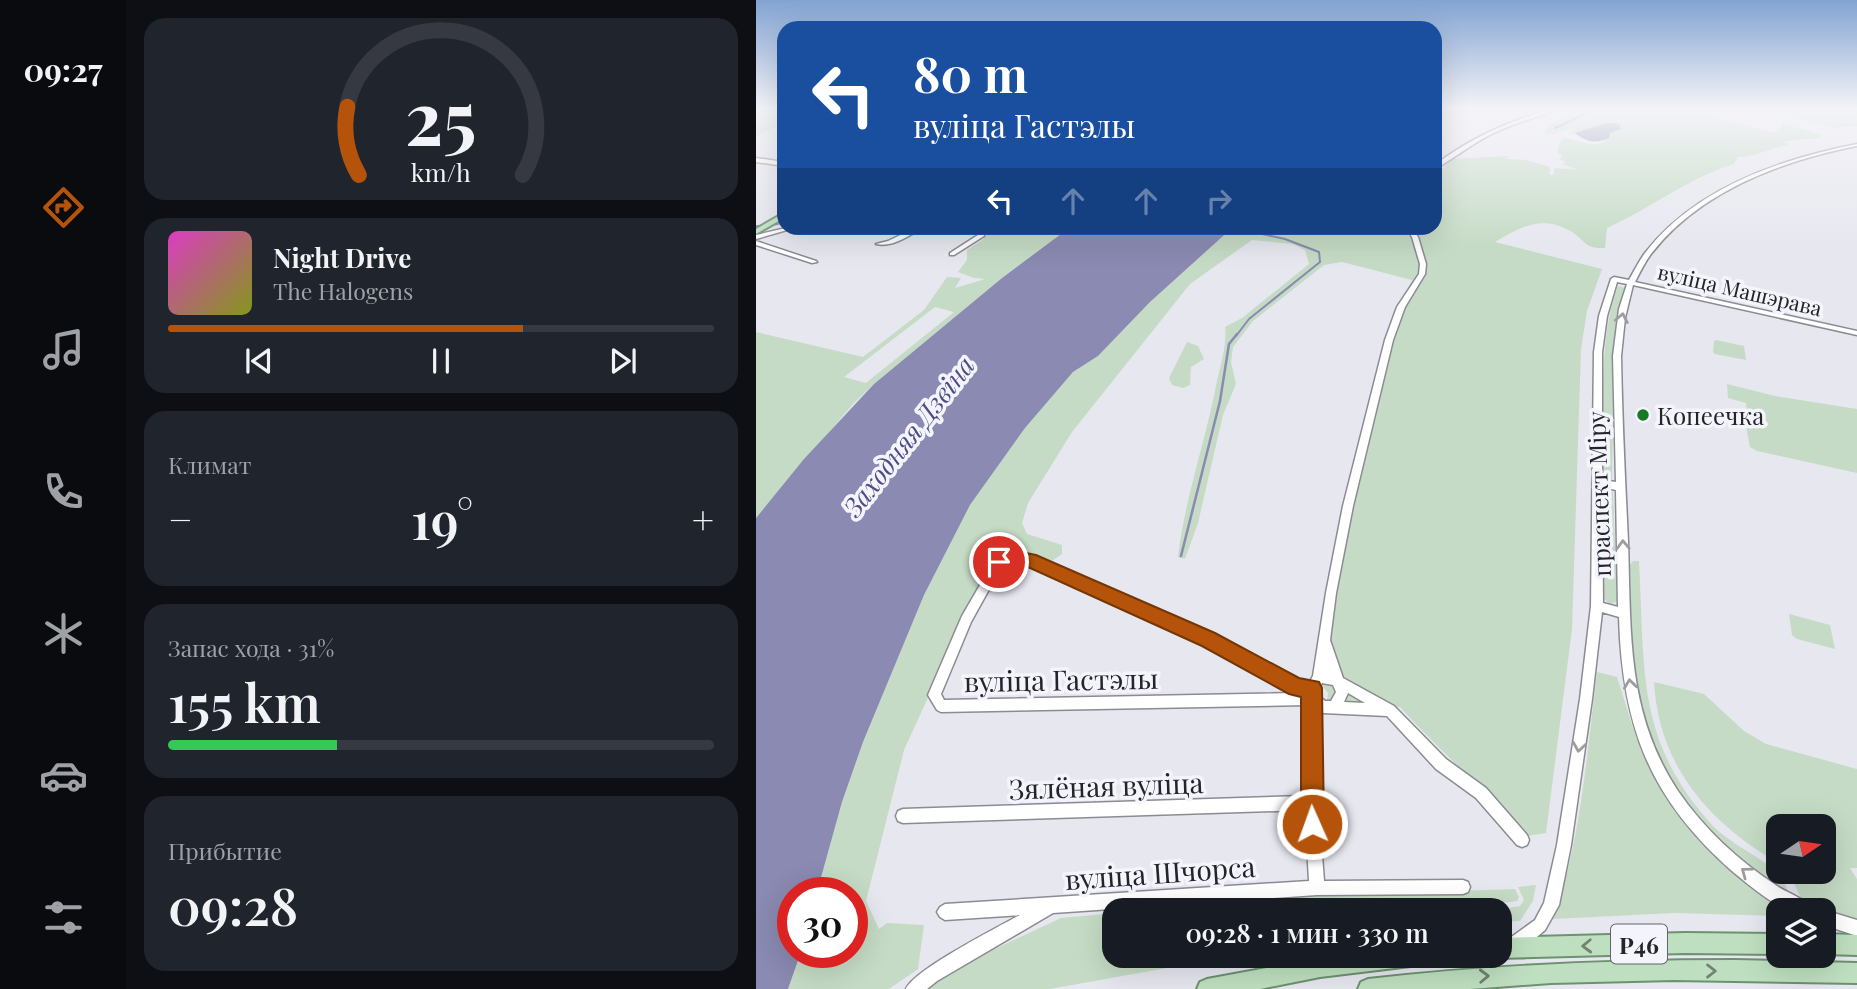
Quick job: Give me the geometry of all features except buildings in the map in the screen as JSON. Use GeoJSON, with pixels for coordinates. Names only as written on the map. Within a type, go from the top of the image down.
{"type":"FeatureCollection","features":[{"type":"Feature","properties":{"kind":"main road"},"geometry":{"type":"LineString","coordinates":[[756,232],[777,219]]}},
{"type":"Feature","properties":{"kind":"main road","name":"Р46"},"geometry":{"type":"LineString","coordinates":[[1512,948],[1685,943],[1766,944]]}},
{"type":"Feature","properties":{"kind":"main road"},"geometry":{"type":"LineString","coordinates":[[1836,944],[1857,945]]}},
{"type":"Feature","properties":{"kind":"main road"},"geometry":{"type":"LineString","coordinates":[[1207,989],[1315,968]]}},
{"type":"Feature","properties":{"kind":"main road","name":"Р46"},"geometry":{"type":"LineString","coordinates":[[1367,989],[1464,977],[1694,971],[1857,973]]}},
{"type":"Feature","properties":{"kind":"street","name":"праспект Міру"},"geometry":{"type":"LineString","coordinates":[[1783,898],[1738,866],[1707,838],[1676,800],[1654,764],[1640,729],[1633,701],[1624,613],[1617,356],[1620,320],[1631,283],[1651,248],[1678,221],[1702,203],[1785,164],[1814,155]]}},
{"type":"Feature","properties":{"kind":"street"},"geometry":{"type":"LineString","coordinates":[[756,160],[777,163]]}},
{"type":"Feature","properties":{"kind":"street"},"geometry":{"type":"LineString","coordinates":[[756,237],[777,232]]}},
{"type":"Feature","properties":{"kind":"street"},"geometry":{"type":"LineString","coordinates":[[879,244],[889,243],[905,235]]}},
{"type":"Feature","properties":{"kind":"street"},"geometry":{"type":"LineString","coordinates":[[952,254],[981,235]]}},
{"type":"Feature","properties":{"kind":"street"},"geometry":{"type":"LineString","coordinates":[[1317,888],[1311,803],[1314,688],[1348,506],[1389,340],[1401,306],[1422,274],[1423,264],[1414,235]]}},
{"type":"Feature","properties":{"kind":"street"},"geometry":{"type":"LineString","coordinates":[[756,243],[814,262]]}},
{"type":"Feature","properties":{"kind":"street","name":"праспект Міру"},"geometry":{"type":"LineString","coordinates":[[1512,943],[1540,925],[1551,905],[1557,884],[1586,699],[1597,606],[1598,352],[1603,316],[1614,279]]}},
{"type":"Feature","properties":{"kind":"street","name":"вуліца Машэрава"},"geometry":{"type":"LineString","coordinates":[[1614,279],[1857,333]]}},
{"type":"Feature","properties":{"kind":"street"},"geometry":{"type":"LineString","coordinates":[[1597,482],[1620,487]]}},
{"type":"Feature","properties":{"kind":"street","name":"вуліца Гастэлы"},"geometry":{"type":"LineString","coordinates":[[1314,688],[1297,687],[1209,639],[1030,560],[1016,558],[999,562],[966,620],[934,695],[941,706],[1314,688],[1327,677],[1390,710],[1441,764],[1481,793],[1522,840]]}},
{"type":"Feature","properties":{"kind":"street"},"geometry":{"type":"LineString","coordinates":[[1597,606],[1624,613]]}},
{"type":"Feature","properties":{"kind":"street"},"geometry":{"type":"LineString","coordinates":[[1325,639],[1342,693],[1335,706]]}},
{"type":"Feature","properties":{"kind":"street","name":"вуліца Гастэлы"},"geometry":{"type":"LineString","coordinates":[[1314,688],[1323,707],[1390,710]]}},
{"type":"Feature","properties":{"kind":"street","name":"Зялёная вуліца"},"geometry":{"type":"LineString","coordinates":[[903,816],[1311,803]]}},
{"type":"Feature","properties":{"kind":"street","name":"вуліца Шчорса"},"geometry":{"type":"LineString","coordinates":[[945,912],[1317,888],[1463,887]]}},
{"type":"Feature","properties":{"kind":"street"},"geometry":{"type":"LineString","coordinates":[[914,989],[931,975],[1050,905]]}},
{"type":"Feature","properties":{"kind":"street"},"geometry":{"type":"LineString","coordinates":[[1836,922],[1857,928]]}},
{"type":"Feature","properties":{"kind":"green space"},"geometry":{"type":"Polygon","coordinates":[[[1562,155],[1754,155],[1738,157],[1734,164],[1685,185],[1607,228],[1605,248],[1589,246],[1572,232],[1541,223],[1523,227],[1495,242],[1602,269],[1587,311],[1581,349],[1572,629],[1546,833],[1527,836],[1400,707],[1327,701],[1328,693],[1313,675],[1344,502],[1399,306],[1412,280],[1342,262],[1324,265],[1253,321],[1233,347],[1231,362],[1236,384],[1223,415],[1198,523],[1185,559],[1178,557],[1223,354],[1225,327],[1242,318],[1309,264],[1305,250],[1292,244],[1252,240],[1190,284],[1072,432],[1028,503],[1022,523],[1027,534],[1062,545],[1062,554],[1052,561],[1032,554],[1001,557],[980,584],[904,750],[868,893],[868,877],[821,877],[842,802],[863,742],[924,595],[970,505],[1025,428],[1073,372],[1098,356],[1150,302],[1224,235],[1442,235],[1442,169],[1452,159],[1509,156],[1506,159],[1525,160],[1550,167],[1550,175],[1553,175],[1555,168],[1579,170],[1562,164],[1566,162],[1560,159],[1562,155]]]}},
{"type":"Feature","properties":{"kind":"green space"},"geometry":{"type":"Polygon","coordinates":[[[984,235],[1060,235],[1002,278],[874,384],[853,404],[756,518],[756,332],[863,357],[924,310],[947,277],[961,278],[955,288],[985,279],[958,272],[967,260],[967,250],[984,239],[984,235]],[[935,307],[844,377],[866,383],[954,312],[935,307]]]}},
{"type":"Feature","properties":{"kind":"green space"},"geometry":{"type":"Polygon","coordinates":[[[1618,286],[1625,288],[1615,338],[1613,424],[1603,422],[1604,370],[1606,336],[1618,286]]]}},
{"type":"Feature","properties":{"kind":"green space"},"geometry":{"type":"Polygon","coordinates":[[[1716,340],[1744,346],[1746,360],[1715,354],[1713,352],[1716,340]]]}},
{"type":"Feature","properties":{"kind":"green space"},"geometry":{"type":"Polygon","coordinates":[[[1187,342],[1198,346],[1204,359],[1191,367],[1190,385],[1183,388],[1172,385],[1169,378],[1187,342]]]}},
{"type":"Feature","properties":{"kind":"green space"},"geometry":{"type":"Polygon","coordinates":[[[1727,384],[1775,396],[1857,409],[1857,473],[1757,451],[1750,447],[1746,403],[1728,398],[1727,384]]]}},
{"type":"Feature","properties":{"kind":"green space"},"geometry":{"type":"Polygon","coordinates":[[[1603,426],[1613,428],[1612,481],[1603,477],[1603,426]]]}},
{"type":"Feature","properties":{"kind":"green space"},"geometry":{"type":"Polygon","coordinates":[[[1609,488],[1613,492],[1617,602],[1610,604],[1604,599],[1603,489],[1609,488]]]}},
{"type":"Feature","properties":{"kind":"green space"},"geometry":{"type":"Polygon","coordinates":[[[1633,561],[1639,561],[1644,669],[1657,733],[1669,764],[1688,795],[1713,826],[1766,864],[1766,879],[1709,829],[1687,803],[1653,746],[1642,713],[1633,663],[1630,565],[1633,561]]]}},
{"type":"Feature","properties":{"kind":"green space"},"geometry":{"type":"Polygon","coordinates":[[[1789,614],[1830,625],[1835,649],[1797,639],[1792,635],[1789,614]]]}},
{"type":"Feature","properties":{"kind":"green space"},"geometry":{"type":"Polygon","coordinates":[[[1597,672],[1617,677],[1633,728],[1649,766],[1671,803],[1703,843],[1774,898],[1766,898],[1766,916],[1675,913],[1553,919],[1577,828],[1597,672]]]}},
{"type":"Feature","properties":{"kind":"green space"},"geometry":{"type":"Polygon","coordinates":[[[1654,682],[1704,694],[1744,731],[1766,744],[1857,769],[1857,868],[1850,868],[1857,879],[1857,921],[1836,916],[1836,898],[1801,898],[1794,884],[1836,884],[1836,814],[1766,814],[1766,855],[1730,829],[1709,810],[1692,789],[1677,765],[1658,712],[1654,682]]]}},
{"type":"Feature","properties":{"kind":"green space"},"geometry":{"type":"Polygon","coordinates":[[[1773,884],[1785,884],[1790,896],[1773,884]]]}},
{"type":"Feature","properties":{"kind":"green space"},"geometry":{"type":"Polygon","coordinates":[[[1536,885],[1533,901],[1520,921],[1512,921],[1512,907],[1520,906],[1524,900],[1518,887],[1536,885]]]}},
{"type":"Feature","properties":{"kind":"green space"},"geometry":{"type":"Polygon","coordinates":[[[1515,889],[1519,897],[1517,901],[1512,902],[1512,898],[1293,898],[1515,889]]]}},
{"type":"Feature","properties":{"kind":"green space"},"geometry":{"type":"Polygon","coordinates":[[[868,905],[879,929],[887,923],[924,925],[918,969],[889,989],[788,989],[795,968],[868,968],[868,905]]]}},
{"type":"Feature","properties":{"kind":"green space"},"geometry":{"type":"Polygon","coordinates":[[[1102,914],[1102,968],[1167,968],[1050,989],[922,989],[937,976],[1061,918],[1102,914]]]}},
{"type":"Feature","properties":{"kind":"water","name":"Заходняя Дзвіна"},"geometry":{"type":"Polygon","coordinates":[[[1060,235],[1224,235],[1150,302],[1098,356],[1073,372],[1025,428],[970,505],[924,595],[863,742],[842,802],[821,877],[777,877],[777,968],[795,968],[788,989],[756,989],[756,518],[804,459],[874,384],[1002,278],[1060,235]]]}},
{"type":"Feature","properties":{"kind":"waterway"},"geometry":{"type":"LineString","coordinates":[[771,225],[777,224]]}},
{"type":"Feature","properties":{"kind":"waterway"},"geometry":{"type":"LineString","coordinates":[[756,226],[761,226]]}},
{"type":"Feature","properties":{"kind":"waterway"},"geometry":{"type":"LineString","coordinates":[[1236,336],[1249,319],[1320,262],[1319,252],[1267,235]]}},
{"type":"Feature","properties":{"kind":"waterway"},"geometry":{"type":"LineString","coordinates":[[1181,556],[1220,401],[1229,344],[1237,334]]}},
{"type":"Feature","properties":{"kind":"place","name":"Копеечка"},"geometry":{"type":"Point","coordinates":[1643,415]}},
{"type":"Feature","properties":{"kind":"route"},"geometry":{"type":"LineString","coordinates":[[999,562],[1016,558],[1030,560],[1209,639],[1297,687],[1311,688],[1312,824]]}}]}
